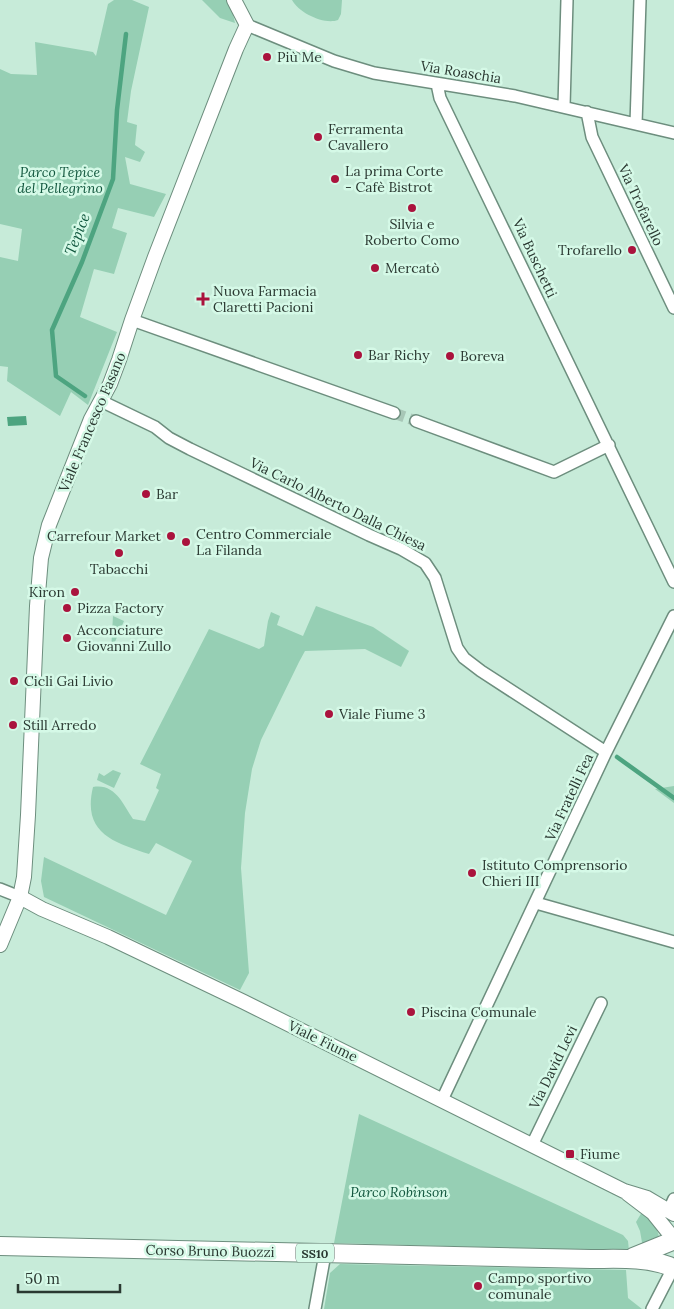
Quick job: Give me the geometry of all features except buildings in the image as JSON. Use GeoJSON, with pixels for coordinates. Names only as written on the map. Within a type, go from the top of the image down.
{"type":"FeatureCollection","features":[{"type":"Feature","properties":{"kind":"main road","name":"Corso Bruno Buozzi"},"geometry":{"type":"LineString","coordinates":[[630,1258],[672,1239]]}},
{"type":"Feature","properties":{"kind":"main road"},"geometry":{"type":"LineString","coordinates":[[672,1239],[667,1250],[667,1258],[672,1270]]}},
{"type":"Feature","properties":{"kind":"main road","name":"Corso Bruno Buozzi"},"geometry":{"type":"LineString","coordinates":[[0,1246],[325,1254],[591,1259],[630,1258],[656,1261],[672,1270]]}},
{"type":"Feature","properties":{"kind":"street"},"geometry":{"type":"LineString","coordinates":[[234,0],[247,25]]}},
{"type":"Feature","properties":{"kind":"street"},"geometry":{"type":"LineString","coordinates":[[564,106],[567,0]]}},
{"type":"Feature","properties":{"kind":"street"},"geometry":{"type":"LineString","coordinates":[[636,124],[640,0]]}},
{"type":"Feature","properties":{"kind":"street","name":"Via Roaschia"},"geometry":{"type":"LineString","coordinates":[[247,25],[342,64],[374,73],[515,96],[674,133]]}},
{"type":"Feature","properties":{"kind":"street","name":"Viale Francesco Fasano"},"geometry":{"type":"LineString","coordinates":[[0,945],[20,897],[25,867],[35,675],[36,606],[41,558],[49,525],[91,419],[120,360],[158,248],[247,25]]}},
{"type":"Feature","properties":{"kind":"street","name":"Via Buschetti"},"geometry":{"type":"LineString","coordinates":[[437,84],[440,98],[674,582]]}},
{"type":"Feature","properties":{"kind":"street","name":"Via Trofarello"},"geometry":{"type":"LineString","coordinates":[[587,112],[592,137],[674,308]]}},
{"type":"Feature","properties":{"kind":"street"},"geometry":{"type":"LineString","coordinates":[[132,320],[394,413]]}},
{"type":"Feature","properties":{"kind":"street","name":"Via Carlo Alberto Dalla Chiesa"},"geometry":{"type":"LineString","coordinates":[[101,401],[155,427],[169,438],[190,449],[369,535],[401,548],[425,563],[435,578],[457,648],[464,658],[606,752]]}},
{"type":"Feature","properties":{"kind":"street"},"geometry":{"type":"LineString","coordinates":[[416,421],[554,472],[609,445]]}},
{"type":"Feature","properties":{"kind":"street","name":"Via Fratelli Fea"},"geometry":{"type":"LineString","coordinates":[[442,1100],[606,752],[674,616]]}},
{"type":"Feature","properties":{"kind":"street"},"geometry":{"type":"LineString","coordinates":[[0,889],[20,897]]}},
{"type":"Feature","properties":{"kind":"street","name":"Viale Fiume"},"geometry":{"type":"LineString","coordinates":[[20,897],[42,909],[108,936],[236,998],[624,1191],[652,1213],[672,1239]]}},
{"type":"Feature","properties":{"kind":"street"},"geometry":{"type":"LineString","coordinates":[[536,902],[674,942]]}},
{"type":"Feature","properties":{"kind":"street","name":"Via David Levi"},"geometry":{"type":"LineString","coordinates":[[532,1145],[602,1003]]}},
{"type":"Feature","properties":{"kind":"street","name":"Viale Fiume"},"geometry":{"type":"LineString","coordinates":[[624,1191],[641,1195],[672,1207]]}},
{"type":"Feature","properties":{"kind":"street"},"geometry":{"type":"LineString","coordinates":[[315,1309],[325,1254]]}},
{"type":"Feature","properties":{"kind":"street"},"geometry":{"type":"LineString","coordinates":[[652,1309],[672,1270]]}},
{"type":"Feature","properties":{"kind":"green space","name":"Parco Tepice del Pellegrino"},"geometry":{"type":"Polygon","coordinates":[[[114,0],[132,0],[149,7],[131,91],[127,122],[137,125],[135,145],[145,152],[140,162],[125,157],[130,184],[166,194],[154,217],[118,208],[112,228],[127,233],[114,274],[94,269],[80,317],[117,332],[88,405],[71,392],[60,416],[7,381],[8,367],[0,366],[0,257],[18,261],[22,229],[0,224],[0,69],[11,74],[37,75],[35,42],[93,52],[96,56],[108,4],[114,0]]]}},
{"type":"Feature","properties":{"kind":"green space"},"geometry":{"type":"Polygon","coordinates":[[[202,0],[227,0],[231,5],[235,23],[220,18],[202,0]]]}},
{"type":"Feature","properties":{"kind":"green space"},"geometry":{"type":"Polygon","coordinates":[[[292,0],[342,0],[341,14],[338,20],[332,21],[312,17],[295,5],[292,0]]]}},
{"type":"Feature","properties":{"kind":"green space"},"geometry":{"type":"Polygon","coordinates":[[[316,606],[373,627],[409,651],[401,667],[365,649],[305,651],[299,662],[261,740],[252,769],[245,813],[241,868],[249,973],[240,990],[44,897],[41,881],[44,857],[166,915],[192,861],[156,843],[149,854],[113,840],[103,833],[96,825],[92,815],[93,787],[107,788],[113,791],[122,801],[133,819],[145,821],[159,790],[156,788],[161,774],[140,764],[209,629],[259,649],[264,646],[271,612],[280,616],[277,625],[303,636],[316,606]]]}},
{"type":"Feature","properties":{"kind":"green space"},"geometry":{"type":"Polygon","coordinates":[[[113,616],[124,621],[111,651],[113,616]]]}},
{"type":"Feature","properties":{"kind":"green space"},"geometry":{"type":"Polygon","coordinates":[[[113,770],[121,773],[114,788],[97,780],[99,773],[104,776],[113,770]]]}},
{"type":"Feature","properties":{"kind":"green space"},"geometry":{"type":"Polygon","coordinates":[[[674,786],[674,803],[655,789],[674,786]]]}},
{"type":"Feature","properties":{"kind":"green space","name":"Parco Robinson"},"geometry":{"type":"Polygon","coordinates":[[[359,1114],[623,1235],[628,1241],[629,1251],[334,1243],[359,1114]]]}},
{"type":"Feature","properties":{"kind":"green space"},"geometry":{"type":"Polygon","coordinates":[[[642,1212],[654,1223],[659,1238],[643,1248],[640,1231],[636,1222],[642,1212]]]}},
{"type":"Feature","properties":{"kind":"green space","name":"Campo sportivo comunale"},"geometry":{"type":"Polygon","coordinates":[[[340,1264],[626,1270],[628,1298],[642,1309],[324,1309],[330,1273],[340,1264]]]}},
{"type":"Feature","properties":{"kind":"shaded area"},"geometry":{"type":"Polygon","coordinates":[[[26,416],[27,425],[8,426],[7,417],[26,416]]]}},
{"type":"Feature","properties":{"kind":"waterway","name":"Tepice"},"geometry":{"type":"LineString","coordinates":[[85,396],[56,376],[52,330],[82,262],[113,179],[117,110],[126,34]]}},
{"type":"Feature","properties":{"kind":"waterway","name":"Tepice"},"geometry":{"type":"LineString","coordinates":[[617,757],[674,798]]}},
{"type":"Feature","properties":{"kind":"tunnel"},"geometry":{"type":"LineString","coordinates":[[394,413],[416,421]]}},
{"type":"Feature","properties":{"kind":"place","name":"Più Me"},"geometry":{"type":"Point","coordinates":[267,57]}},
{"type":"Feature","properties":{"kind":"place","name":"Ferramenta Cavallero"},"geometry":{"type":"Point","coordinates":[318,137]}},
{"type":"Feature","properties":{"kind":"place","name":"La prima Corte - Cafè Bistrot"},"geometry":{"type":"Point","coordinates":[335,179]}},
{"type":"Feature","properties":{"kind":"place","name":"Silvia e Roberto Como"},"geometry":{"type":"Point","coordinates":[412,208]}},
{"type":"Feature","properties":{"kind":"place","name":"Trofarello"},"geometry":{"type":"Point","coordinates":[632,250]}},
{"type":"Feature","properties":{"kind":"place","name":"Mercatò"},"geometry":{"type":"Point","coordinates":[375,268]}},
{"type":"Feature","properties":{"kind":"place","name":"Nuova Farmacia Claretti Pacioni"},"geometry":{"type":"Point","coordinates":[203,299]}},
{"type":"Feature","properties":{"kind":"place","name":"Bar Richy"},"geometry":{"type":"Point","coordinates":[358,355]}},
{"type":"Feature","properties":{"kind":"place","name":"Boreva"},"geometry":{"type":"Point","coordinates":[450,356]}},
{"type":"Feature","properties":{"kind":"place","name":"Bar"},"geometry":{"type":"Point","coordinates":[146,494]}},
{"type":"Feature","properties":{"kind":"place","name":"Carrefour Market"},"geometry":{"type":"Point","coordinates":[171,536]}},
{"type":"Feature","properties":{"kind":"place","name":"Centro Commerciale La Filanda"},"geometry":{"type":"Point","coordinates":[186,542]}},
{"type":"Feature","properties":{"kind":"place","name":"Tabacchi"},"geometry":{"type":"Point","coordinates":[119,553]}},
{"type":"Feature","properties":{"kind":"place","name":"Kìron"},"geometry":{"type":"Point","coordinates":[75,592]}},
{"type":"Feature","properties":{"kind":"place","name":"Pizza Factory"},"geometry":{"type":"Point","coordinates":[67,608]}},
{"type":"Feature","properties":{"kind":"place","name":"Acconciature Giovanni Zullo"},"geometry":{"type":"Point","coordinates":[67,638]}},
{"type":"Feature","properties":{"kind":"place","name":"Cicli Gai Livio"},"geometry":{"type":"Point","coordinates":[14,681]}},
{"type":"Feature","properties":{"kind":"place","name":"Viale Fiume 3"},"geometry":{"type":"Point","coordinates":[329,714]}},
{"type":"Feature","properties":{"kind":"place","name":"Still Arredo"},"geometry":{"type":"Point","coordinates":[13,725]}},
{"type":"Feature","properties":{"kind":"place","name":"Istituto Comprensorio Chieri III"},"geometry":{"type":"Point","coordinates":[472,873]}},
{"type":"Feature","properties":{"kind":"place","name":"Piscina Comunale"},"geometry":{"type":"Point","coordinates":[411,1012]}},
{"type":"Feature","properties":{"kind":"place","name":"Fiume"},"geometry":{"type":"Point","coordinates":[570,1154]}},
{"type":"Feature","properties":{"kind":"place","name":"Campo sportivo comunale"},"geometry":{"type":"Point","coordinates":[478,1286]}}]}
